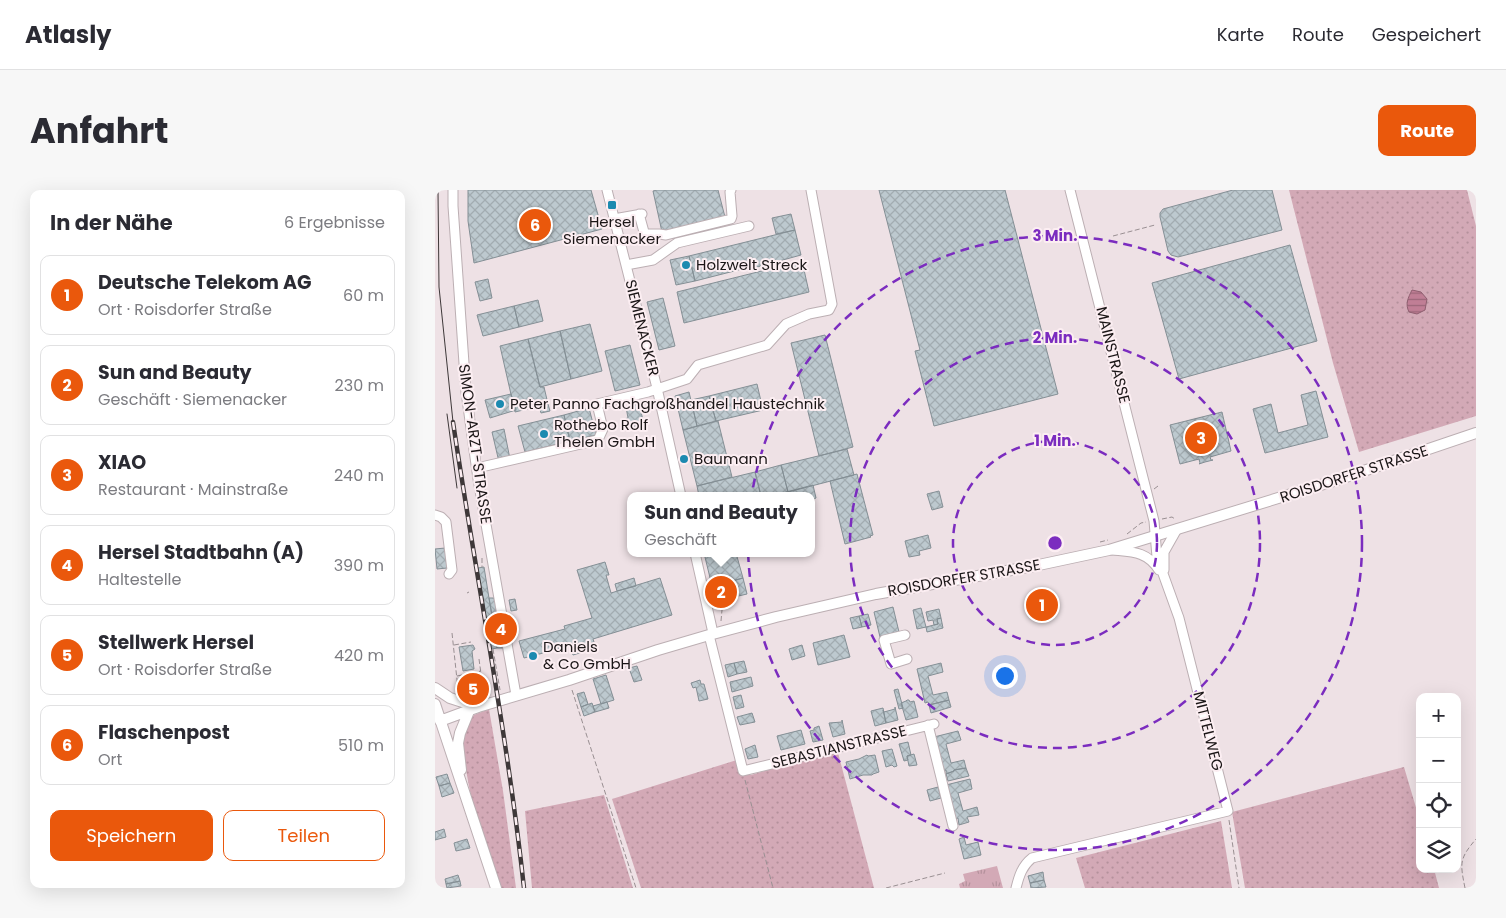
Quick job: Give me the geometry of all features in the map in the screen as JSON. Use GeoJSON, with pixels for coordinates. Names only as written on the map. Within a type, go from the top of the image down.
{"type":"FeatureCollection","features":[{"type":"Feature","properties":{"kind":"main road","name":"ROISDORFER STRASSE"},"geometry":{"type":"LineString","coordinates":[[437,722],[516,695],[569,680],[711,634],[785,615],[876,594],[1034,566],[1109,550],[1337,480],[1476,434]]}},
{"type":"Feature","properties":{"kind":"main road"},"geometry":{"type":"LineString","coordinates":[[435,688],[473,709],[459,732],[458,743],[463,788]]}},
{"type":"Feature","properties":{"kind":"main road"},"geometry":{"type":"LineString","coordinates":[[435,704],[437,722],[463,788],[496,888]]}},
{"type":"Feature","properties":{"kind":"street","name":"SIMON-ARZT-STRASSE"},"geometry":{"type":"LineString","coordinates":[[453,190],[466,392],[477,468],[516,695]]}},
{"type":"Feature","properties":{"kind":"street","name":"SIEMENACKER"},"geometry":{"type":"LineString","coordinates":[[608,190],[657,388],[680,492]]}},
{"type":"Feature","properties":{"kind":"street"},"geometry":{"type":"LineString","coordinates":[[614,220],[641,214],[644,232],[647,234],[666,235],[712,224],[731,219],[729,192],[731,190]]}},
{"type":"Feature","properties":{"kind":"street"},"geometry":{"type":"LineString","coordinates":[[477,468],[598,440],[603,429],[597,404],[648,392],[687,379],[698,365],[767,346],[786,324],[809,314],[829,310],[833,304],[811,190]]}},
{"type":"Feature","properties":{"kind":"street","name":"MAINSTRASSE"},"geometry":{"type":"LineString","coordinates":[[1070,190],[1154,521]]}},
{"type":"Feature","properties":{"kind":"street"},"geometry":{"type":"LineString","coordinates":[[626,265],[653,260],[677,243],[749,226]]}},
{"type":"Feature","properties":{"kind":"street"},"geometry":{"type":"LineString","coordinates":[[435,515],[441,517],[446,522],[453,570],[449,574]]}},
{"type":"Feature","properties":{"kind":"street","name":"MITTELWEG"},"geometry":{"type":"LineString","coordinates":[[1154,521],[1157,557],[1179,618],[1228,811]]}},
{"type":"Feature","properties":{"kind":"street","name":"MITTELWEG"},"geometry":{"type":"LineString","coordinates":[[1164,577],[1164,552],[1177,529]]}},
{"type":"Feature","properties":{"kind":"street","name":"MITTELWEG"},"geometry":{"type":"LineString","coordinates":[[1109,550],[1135,552],[1143,555],[1155,564],[1164,577]]}},
{"type":"Feature","properties":{"kind":"street"},"geometry":{"type":"LineString","coordinates":[[696,557],[711,634],[743,771]]}},
{"type":"Feature","properties":{"kind":"street"},"geometry":{"type":"LineString","coordinates":[[905,635],[885,640],[891,664],[907,659]]}},
{"type":"Feature","properties":{"kind":"street","name":"SEBASTIANSTRASSE"},"geometry":{"type":"LineString","coordinates":[[743,771],[931,724],[953,826]]}},
{"type":"Feature","properties":{"kind":"street"},"geometry":{"type":"LineString","coordinates":[[1016,888],[1020,873],[1027,861],[1032,858],[1228,811]]}},
{"type":"Feature","properties":{"kind":"path"},"geometry":{"type":"LineString","coordinates":[[1475,190],[1476,195]]}},
{"type":"Feature","properties":{"kind":"path"},"geometry":{"type":"LineString","coordinates":[[1113,236],[1155,225]]}},
{"type":"Feature","properties":{"kind":"path"},"geometry":{"type":"LineString","coordinates":[[721,610],[723,613],[721,624]]}},
{"type":"Feature","properties":{"kind":"path"},"geometry":{"type":"LineString","coordinates":[[452,633],[458,690]]}},
{"type":"Feature","properties":{"kind":"path"},"geometry":{"type":"LineString","coordinates":[[453,645],[471,642]]}},
{"type":"Feature","properties":{"kind":"path"},"geometry":{"type":"LineString","coordinates":[[493,649],[501,691]]}},
{"type":"Feature","properties":{"kind":"path"},"geometry":{"type":"LineString","coordinates":[[479,659],[484,696]]}},
{"type":"Feature","properties":{"kind":"path"},"geometry":{"type":"LineString","coordinates":[[457,676],[481,671]]}},
{"type":"Feature","properties":{"kind":"path"},"geometry":{"type":"LineString","coordinates":[[569,680],[635,888]]}},
{"type":"Feature","properties":{"kind":"path"},"geometry":{"type":"LineString","coordinates":[[743,771],[773,888]]}},
{"type":"Feature","properties":{"kind":"path"},"geometry":{"type":"LineString","coordinates":[[1228,811],[1239,888]]}},
{"type":"Feature","properties":{"kind":"path"},"geometry":{"type":"LineString","coordinates":[[1465,888],[1461,868],[1466,851],[1476,839]]}},
{"type":"Feature","properties":{"kind":"path"},"geometry":{"type":"LineString","coordinates":[[886,888],[945,873]]}},
{"type":"Feature","properties":{"kind":"green space"},"geometry":{"type":"Polygon","coordinates":[[[1289,190],[1467,190],[1476,226],[1476,416],[1359,452],[1333,363],[1289,190]]]}},
{"type":"Feature","properties":{"kind":"green space"},"geometry":{"type":"Polygon","coordinates":[[[489,709],[503,791],[516,888],[501,888],[471,797],[461,743],[468,721],[474,715],[489,709]]]}},
{"type":"Feature","properties":{"kind":"green space"},"geometry":{"type":"Polygon","coordinates":[[[837,749],[874,888],[641,888],[612,799],[740,759],[743,771],[751,775],[837,749]]]}},
{"type":"Feature","properties":{"kind":"green space"},"geometry":{"type":"Polygon","coordinates":[[[1404,767],[1416,808],[1416,873],[1435,873],[1439,888],[1245,888],[1232,812],[1404,767]]]}},
{"type":"Feature","properties":{"kind":"green space"},"geometry":{"type":"Polygon","coordinates":[[[604,795],[633,888],[532,888],[525,811],[604,795]]]}},
{"type":"Feature","properties":{"kind":"green space"},"geometry":{"type":"Polygon","coordinates":[[[1221,821],[1232,888],[1085,888],[1076,858],[1221,821]]]}},
{"type":"Feature","properties":{"kind":"green space"},"geometry":{"type":"Polygon","coordinates":[[[997,866],[1003,888],[960,888],[959,884],[965,881],[963,874],[997,866]]]}},
{"type":"Feature","properties":{"kind":"shaded area"},"geometry":{"type":"Polygon","coordinates":[[[1412,290],[1421,292],[1427,299],[1425,310],[1417,314],[1409,312],[1407,306],[1412,290]]]}},
{"type":"Feature","properties":{"kind":"building"},"geometry":{"type":"Polygon","coordinates":[[[468,190],[591,190],[602,229],[474,263],[468,221],[468,190]]]}},
{"type":"Feature","properties":{"kind":"building"},"geometry":{"type":"Polygon","coordinates":[[[718,190],[725,217],[662,232],[653,191],[718,190]]]}},
{"type":"Feature","properties":{"kind":"building"},"geometry":{"type":"Polygon","coordinates":[[[879,190],[1005,190],[1058,394],[934,426],[915,351],[920,350],[879,190]]]}},
{"type":"Feature","properties":{"kind":"building"},"geometry":{"type":"Polygon","coordinates":[[[1233,190],[1272,190],[1282,230],[1178,257],[1171,255],[1168,251],[1160,217],[1163,209],[1233,190]]]}},
{"type":"Feature","properties":{"kind":"building"},"geometry":{"type":"Polygon","coordinates":[[[791,214],[795,230],[776,234],[772,218],[791,214]]]}},
{"type":"Feature","properties":{"kind":"building"},"geometry":{"type":"Polygon","coordinates":[[[795,230],[801,255],[695,281],[689,256],[795,230]]]}},
{"type":"Feature","properties":{"kind":"building"},"geometry":{"type":"Polygon","coordinates":[[[1290,245],[1317,341],[1179,379],[1152,283],[1290,245]]]}},
{"type":"Feature","properties":{"kind":"building"},"geometry":{"type":"Polygon","coordinates":[[[689,256],[695,281],[676,285],[670,260],[689,256]]]}},
{"type":"Feature","properties":{"kind":"building"},"geometry":{"type":"Polygon","coordinates":[[[802,261],[809,292],[684,323],[677,292],[802,261]]]}},
{"type":"Feature","properties":{"kind":"building"},"geometry":{"type":"Polygon","coordinates":[[[488,279],[492,298],[480,301],[475,282],[488,279]]]}},
{"type":"Feature","properties":{"kind":"building"},"geometry":{"type":"Polygon","coordinates":[[[663,298],[675,346],[659,350],[647,302],[663,298]]]}},
{"type":"Feature","properties":{"kind":"building"},"geometry":{"type":"Polygon","coordinates":[[[538,300],[543,321],[519,327],[514,306],[538,300]]]}},
{"type":"Feature","properties":{"kind":"building"},"geometry":{"type":"Polygon","coordinates":[[[514,306],[519,327],[483,336],[477,315],[514,306]]]}},
{"type":"Feature","properties":{"kind":"building"},"geometry":{"type":"Polygon","coordinates":[[[590,324],[602,371],[571,379],[560,331],[590,324]]]}},
{"type":"Feature","properties":{"kind":"building"},"geometry":{"type":"Polygon","coordinates":[[[560,331],[571,379],[540,387],[528,339],[560,331]]]}},
{"type":"Feature","properties":{"kind":"building"},"geometry":{"type":"Polygon","coordinates":[[[825,335],[853,447],[819,456],[791,343],[825,335]]]}},
{"type":"Feature","properties":{"kind":"building"},"geometry":{"type":"Polygon","coordinates":[[[528,339],[540,387],[544,387],[548,404],[515,412],[500,346],[528,339]]]}},
{"type":"Feature","properties":{"kind":"building"},"geometry":{"type":"Polygon","coordinates":[[[630,345],[640,385],[615,391],[605,351],[630,345]]]}},
{"type":"Feature","properties":{"kind":"building"},"geometry":{"type":"Polygon","coordinates":[[[757,384],[763,410],[716,421],[709,396],[757,384]]]}},
{"type":"Feature","properties":{"kind":"building"},"geometry":{"type":"Polygon","coordinates":[[[1316,391],[1328,437],[1265,453],[1253,409],[1271,404],[1278,433],[1308,425],[1301,395],[1316,391]]]}},
{"type":"Feature","properties":{"kind":"building"},"geometry":{"type":"Polygon","coordinates":[[[689,392],[697,426],[683,430],[675,396],[689,392]]]}},
{"type":"Feature","properties":{"kind":"building","name":"Peter Panno Fachgroßhandel Haustechnik"},"geometry":{"type":"Polygon","coordinates":[[[511,394],[516,410],[490,418],[485,400],[511,394]]]}},
{"type":"Feature","properties":{"kind":"building"},"geometry":{"type":"Polygon","coordinates":[[[709,396],[716,421],[697,426],[691,400],[709,396]]]}},
{"type":"Feature","properties":{"kind":"building"},"geometry":{"type":"Polygon","coordinates":[[[548,404],[550,411],[541,413],[539,406],[548,404]]]}},
{"type":"Feature","properties":{"kind":"building"},"geometry":{"type":"Polygon","coordinates":[[[639,404],[644,424],[626,428],[624,419],[628,418],[626,407],[639,404]]]}},
{"type":"Feature","properties":{"kind":"building"},"geometry":{"type":"Polygon","coordinates":[[[589,408],[596,435],[570,441],[564,415],[589,408]]]}},
{"type":"Feature","properties":{"kind":"building"},"geometry":{"type":"Polygon","coordinates":[[[1222,412],[1231,451],[1210,457],[1213,460],[1199,464],[1199,459],[1180,464],[1170,425],[1222,412]]]}},
{"type":"Feature","properties":{"kind":"building","name":"Rothebo Rolf Thelen GmbH"},"geometry":{"type":"Polygon","coordinates":[[[564,415],[570,441],[525,452],[518,426],[564,415]]]}},
{"type":"Feature","properties":{"kind":"building"},"geometry":{"type":"Polygon","coordinates":[[[718,421],[732,477],[697,486],[683,430],[718,421]]]}},
{"type":"Feature","properties":{"kind":"building"},"geometry":{"type":"Polygon","coordinates":[[[504,429],[510,459],[499,462],[492,432],[504,429]]]}},
{"type":"Feature","properties":{"kind":"building"},"geometry":{"type":"Polygon","coordinates":[[[847,449],[854,475],[788,492],[781,465],[847,449]]]}},
{"type":"Feature","properties":{"kind":"building"},"geometry":{"type":"Polygon","coordinates":[[[781,465],[788,492],[760,492],[755,472],[781,465]]]}},
{"type":"Feature","properties":{"kind":"building"},"geometry":{"type":"Polygon","coordinates":[[[755,472],[760,492],[698,492],[697,486],[755,472]]]}},
{"type":"Feature","properties":{"kind":"building"},"geometry":{"type":"Polygon","coordinates":[[[857,474],[873,535],[845,544],[830,481],[857,474]]]}},
{"type":"Feature","properties":{"kind":"building"},"geometry":{"type":"Polygon","coordinates":[[[813,485],[815,492],[786,492],[813,485]]]}},
{"type":"Feature","properties":{"kind":"building"},"geometry":{"type":"Polygon","coordinates":[[[939,491],[943,507],[932,510],[927,494],[939,491]]]}},
{"type":"Feature","properties":{"kind":"building"},"geometry":{"type":"Polygon","coordinates":[[[928,535],[931,548],[919,551],[920,555],[909,557],[905,541],[928,535]]]}},
{"type":"Feature","properties":{"kind":"building"},"geometry":{"type":"Polygon","coordinates":[[[445,548],[447,568],[437,569],[435,549],[445,548]]]}},
{"type":"Feature","properties":{"kind":"building"},"geometry":{"type":"Polygon","coordinates":[[[705,557],[737,557],[743,578],[712,586],[705,557]]]}},
{"type":"Feature","properties":{"kind":"building"},"geometry":{"type":"Polygon","coordinates":[[[605,562],[611,593],[660,578],[672,615],[593,639],[596,648],[573,655],[570,646],[524,658],[519,641],[565,629],[564,626],[592,618],[577,570],[605,562]]]}},
{"type":"Feature","properties":{"kind":"building"},"geometry":{"type":"Polygon","coordinates":[[[484,567],[497,648],[491,649],[478,568],[484,567]]]}},
{"type":"Feature","properties":{"kind":"building"},"geometry":{"type":"Polygon","coordinates":[[[634,578],[636,586],[617,591],[615,584],[634,578]]]}},
{"type":"Feature","properties":{"kind":"building"},"geometry":{"type":"Polygon","coordinates":[[[743,578],[747,594],[730,598],[726,583],[743,578]]]}},
{"type":"Feature","properties":{"kind":"building"},"geometry":{"type":"Polygon","coordinates":[[[726,583],[730,598],[716,601],[712,586],[726,583]]]}},
{"type":"Feature","properties":{"kind":"building"},"geometry":{"type":"Polygon","coordinates":[[[1047,593],[1053,612],[1037,617],[1031,597],[1047,593]]]}},
{"type":"Feature","properties":{"kind":"building"},"geometry":{"type":"Polygon","coordinates":[[[489,598],[495,598],[498,614],[492,615],[489,598]]]}},
{"type":"Feature","properties":{"kind":"building"},"geometry":{"type":"Polygon","coordinates":[[[515,599],[517,610],[511,611],[509,600],[515,599]]]}},
{"type":"Feature","properties":{"kind":"building"},"geometry":{"type":"Polygon","coordinates":[[[893,607],[899,632],[880,637],[874,612],[893,607]]]}},
{"type":"Feature","properties":{"kind":"building"},"geometry":{"type":"Polygon","coordinates":[[[921,608],[926,627],[917,629],[913,610],[921,608]]]}},
{"type":"Feature","properties":{"kind":"building"},"geometry":{"type":"Polygon","coordinates":[[[939,609],[941,618],[937,619],[938,624],[934,625],[933,620],[928,621],[926,612],[939,609]]]}},
{"type":"Feature","properties":{"kind":"building"},"geometry":{"type":"Polygon","coordinates":[[[868,614],[871,625],[862,627],[859,616],[868,614]]]}},
{"type":"Feature","properties":{"kind":"building"},"geometry":{"type":"Polygon","coordinates":[[[859,616],[862,627],[853,629],[850,618],[859,616]]]}},
{"type":"Feature","properties":{"kind":"building"},"geometry":{"type":"Polygon","coordinates":[[[941,618],[943,628],[927,632],[926,627],[938,624],[937,619],[941,618]]]}},
{"type":"Feature","properties":{"kind":"building"},"geometry":{"type":"Polygon","coordinates":[[[844,635],[850,657],[818,665],[813,643],[844,635]]]}},
{"type":"Feature","properties":{"kind":"building"},"geometry":{"type":"Polygon","coordinates":[[[502,636],[504,648],[497,648],[495,637],[502,636]]]}},
{"type":"Feature","properties":{"kind":"building"},"geometry":{"type":"Polygon","coordinates":[[[473,645],[475,649],[472,651],[474,669],[463,671],[459,647],[473,645]]]}},
{"type":"Feature","properties":{"kind":"building"},"geometry":{"type":"Polygon","coordinates":[[[802,645],[805,656],[792,660],[789,649],[802,645]]]}},
{"type":"Feature","properties":{"kind":"building"},"geometry":{"type":"Polygon","coordinates":[[[744,661],[747,672],[737,674],[734,663],[744,661]]]}},
{"type":"Feature","properties":{"kind":"building"},"geometry":{"type":"Polygon","coordinates":[[[734,663],[737,674],[728,677],[725,665],[734,663]]]}},
{"type":"Feature","properties":{"kind":"building"},"geometry":{"type":"Polygon","coordinates":[[[941,663],[943,672],[928,676],[933,695],[947,692],[949,700],[929,705],[928,702],[925,703],[917,669],[941,663]]]}},
{"type":"Feature","properties":{"kind":"building"},"geometry":{"type":"Polygon","coordinates":[[[637,666],[642,680],[634,682],[629,668],[637,666]]]}},
{"type":"Feature","properties":{"kind":"building"},"geometry":{"type":"Polygon","coordinates":[[[606,675],[614,700],[601,704],[593,679],[606,675]]]}},
{"type":"Feature","properties":{"kind":"building"},"geometry":{"type":"Polygon","coordinates":[[[751,677],[753,686],[732,692],[730,682],[751,677]]]}},
{"type":"Feature","properties":{"kind":"building"},"geometry":{"type":"Polygon","coordinates":[[[481,678],[483,693],[465,694],[463,681],[481,678]]]}},
{"type":"Feature","properties":{"kind":"building"},"geometry":{"type":"Polygon","coordinates":[[[700,680],[701,684],[704,684],[708,699],[699,701],[696,687],[693,688],[691,683],[700,680]]]}},
{"type":"Feature","properties":{"kind":"building"},"geometry":{"type":"Polygon","coordinates":[[[898,689],[903,708],[899,709],[894,690],[898,689]]]}},
{"type":"Feature","properties":{"kind":"building"},"geometry":{"type":"Polygon","coordinates":[[[584,692],[588,704],[581,707],[577,694],[584,692]]]}},
{"type":"Feature","properties":{"kind":"building"},"geometry":{"type":"Polygon","coordinates":[[[741,695],[744,707],[736,709],[733,697],[741,695]]]}},
{"type":"Feature","properties":{"kind":"building"},"geometry":{"type":"Polygon","coordinates":[[[907,700],[910,702],[914,701],[918,717],[906,720],[901,703],[907,700]]]}},
{"type":"Feature","properties":{"kind":"building"},"geometry":{"type":"Polygon","coordinates":[[[949,700],[951,707],[931,713],[929,705],[949,700]]]}},
{"type":"Feature","properties":{"kind":"building"},"geometry":{"type":"Polygon","coordinates":[[[607,702],[609,708],[595,712],[593,706],[607,702]]]}},
{"type":"Feature","properties":{"kind":"building"},"geometry":{"type":"Polygon","coordinates":[[[592,703],[595,712],[584,716],[581,707],[592,703]]]}},
{"type":"Feature","properties":{"kind":"building"},"geometry":{"type":"Polygon","coordinates":[[[895,707],[898,720],[886,723],[883,710],[884,712],[895,709],[895,707]]]}},
{"type":"Feature","properties":{"kind":"building"},"geometry":{"type":"Polygon","coordinates":[[[883,708],[886,723],[875,726],[871,711],[883,708]]]}},
{"type":"Feature","properties":{"kind":"building"},"geometry":{"type":"Polygon","coordinates":[[[752,713],[755,722],[740,725],[737,717],[752,713]]]}},
{"type":"Feature","properties":{"kind":"building"},"geometry":{"type":"Polygon","coordinates":[[[842,720],[845,734],[833,737],[829,723],[842,722],[842,720]]]}},
{"type":"Feature","properties":{"kind":"building"},"geometry":{"type":"Polygon","coordinates":[[[819,726],[823,740],[813,742],[810,731],[819,726]]]}},
{"type":"Feature","properties":{"kind":"building"},"geometry":{"type":"Polygon","coordinates":[[[801,730],[805,744],[781,750],[777,736],[801,730]]]}},
{"type":"Feature","properties":{"kind":"building"},"geometry":{"type":"Polygon","coordinates":[[[958,731],[961,740],[946,744],[951,763],[964,760],[966,768],[954,770],[946,774],[946,770],[943,771],[934,737],[958,731]]]}},
{"type":"Feature","properties":{"kind":"building"},"geometry":{"type":"Polygon","coordinates":[[[908,742],[911,755],[907,756],[908,760],[904,761],[899,744],[908,742]]]}},
{"type":"Feature","properties":{"kind":"building"},"geometry":{"type":"Polygon","coordinates":[[[755,745],[758,757],[748,759],[745,749],[755,745]]]}},
{"type":"Feature","properties":{"kind":"building"},"geometry":{"type":"Polygon","coordinates":[[[892,749],[897,766],[886,767],[882,751],[892,749]]]}},
{"type":"Feature","properties":{"kind":"building"},"geometry":{"type":"Polygon","coordinates":[[[914,754],[917,765],[909,766],[907,756],[914,754]]]}},
{"type":"Feature","properties":{"kind":"building"},"geometry":{"type":"Polygon","coordinates":[[[867,755],[875,755],[879,772],[850,779],[846,762],[867,755]]]}},
{"type":"Feature","properties":{"kind":"building"},"geometry":{"type":"Polygon","coordinates":[[[966,768],[969,776],[948,781],[946,774],[954,770],[966,768]]]}},
{"type":"Feature","properties":{"kind":"building"},"geometry":{"type":"Polygon","coordinates":[[[447,774],[450,783],[439,786],[436,777],[447,774]]]}},
{"type":"Feature","properties":{"kind":"building"},"geometry":{"type":"Polygon","coordinates":[[[970,779],[972,789],[958,793],[963,811],[977,807],[979,815],[967,817],[969,822],[959,825],[958,818],[955,819],[946,785],[970,779]]]}},
{"type":"Feature","properties":{"kind":"building"},"geometry":{"type":"Polygon","coordinates":[[[450,783],[454,793],[442,797],[439,786],[450,783]]]}},
{"type":"Feature","properties":{"kind":"building"},"geometry":{"type":"Polygon","coordinates":[[[938,787],[941,798],[930,801],[927,790],[938,787]]]}},
{"type":"Feature","properties":{"kind":"building"},"geometry":{"type":"Polygon","coordinates":[[[444,829],[446,837],[435,840],[435,832],[444,829]]]}},
{"type":"Feature","properties":{"kind":"building"},"geometry":{"type":"Polygon","coordinates":[[[964,837],[966,845],[978,842],[981,855],[964,859],[959,839],[964,837]]]}},
{"type":"Feature","properties":{"kind":"building"},"geometry":{"type":"Polygon","coordinates":[[[467,839],[470,848],[456,851],[454,843],[467,839]]]}},
{"type":"Feature","properties":{"kind":"building"},"geometry":{"type":"Polygon","coordinates":[[[1043,872],[1044,880],[1030,883],[1028,876],[1043,872]]]}},
{"type":"Feature","properties":{"kind":"building"},"geometry":{"type":"Polygon","coordinates":[[[458,875],[460,881],[446,884],[445,879],[458,875]]]}},
{"type":"Feature","properties":{"kind":"building"},"geometry":{"type":"Polygon","coordinates":[[[1044,880],[1046,887],[1031,888],[1030,883],[1044,880]]]}},
{"type":"Feature","properties":{"kind":"building"},"geometry":{"type":"Polygon","coordinates":[[[460,881],[461,886],[447,888],[446,884],[460,881]]]}},
{"type":"Feature","properties":{"kind":"tram line"},"geometry":{"type":"LineString","coordinates":[[438,190],[439,287],[453,422]]}},
{"type":"Feature","properties":{"kind":"tram line"},"geometry":{"type":"LineString","coordinates":[[447,414],[457,488]]}},
{"type":"Feature","properties":{"kind":"railway"},"geometry":{"type":"LineString","coordinates":[[453,422],[509,771],[524,888]]}},
{"type":"Feature","properties":{"kind":"place","name":"Hersel Siemenacker"},"geometry":{"type":"Point","coordinates":[612,205]}},
{"type":"Feature","properties":{"kind":"place","name":"Flaschenpost"},"geometry":{"type":"Point","coordinates":[535,225]}},
{"type":"Feature","properties":{"kind":"place","name":"Holzwelt Streck"},"geometry":{"type":"Point","coordinates":[686,265]}},
{"type":"Feature","properties":{"kind":"place","name":"Peter Panno Fachgroßhandel Haustechnik"},"geometry":{"type":"Point","coordinates":[500,404]}},
{"type":"Feature","properties":{"kind":"place","name":"Rothebo Rolf Thelen GmbH"},"geometry":{"type":"Point","coordinates":[544,434]}},
{"type":"Feature","properties":{"kind":"place","name":"XIAO"},"geometry":{"type":"Point","coordinates":[1201,438]}},
{"type":"Feature","properties":{"kind":"place","name":"Baumann"},"geometry":{"type":"Point","coordinates":[684,459]}},
{"type":"Feature","properties":{"kind":"place","name":"Sun and Beauty"},"geometry":{"type":"Point","coordinates":[721,592]}},
{"type":"Feature","properties":{"kind":"place","name":"Deutsche Telekom AG"},"geometry":{"type":"Point","coordinates":[1042,605]}},
{"type":"Feature","properties":{"kind":"place","name":"Hersel Stadtbahn (A)"},"geometry":{"type":"Point","coordinates":[501,629]}},
{"type":"Feature","properties":{"kind":"place","name":"Daniels & Co GmbH"},"geometry":{"type":"Point","coordinates":[533,656]}},
{"type":"Feature","properties":{"kind":"place","name":"Stellwerk Hersel"},"geometry":{"type":"Point","coordinates":[473,689]}}]}
